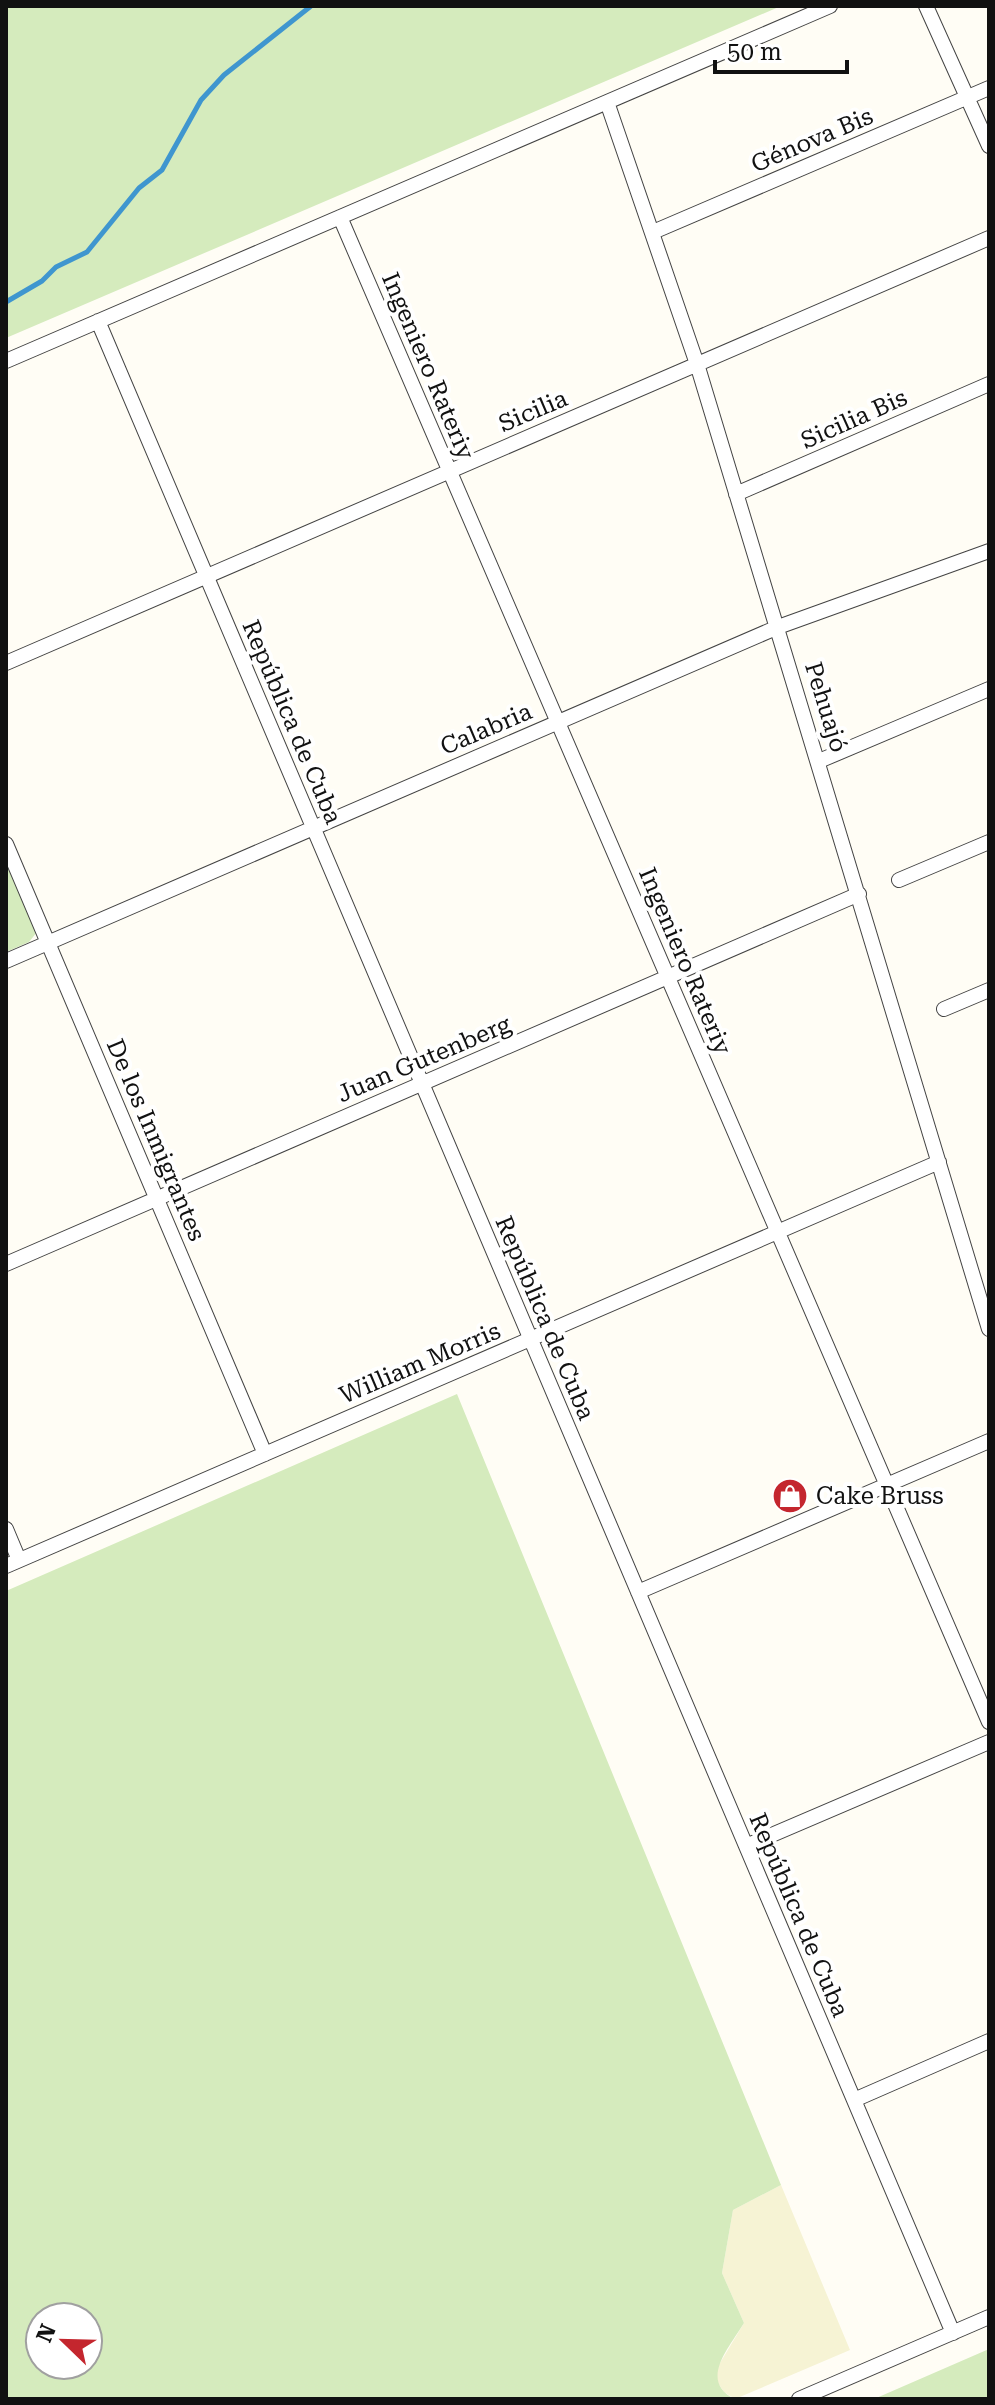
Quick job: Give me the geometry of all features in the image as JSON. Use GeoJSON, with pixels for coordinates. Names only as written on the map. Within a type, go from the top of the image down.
{"type":"FeatureCollection","features":[{"type":"Feature","properties":{"kind":"street"},"geometry":{"type":"LineString","coordinates":[[6,361],[830,6]]}},
{"type":"Feature","properties":{"kind":"street"},"geometry":{"type":"LineString","coordinates":[[926,6],[989,146]]}},
{"type":"Feature","properties":{"kind":"street","name":"Génova Bis"},"geometry":{"type":"LineString","coordinates":[[653,232],[989,88]]}},
{"type":"Feature","properties":{"kind":"street","name":"Pehuajó"},"geometry":{"type":"LineString","coordinates":[[607,102],[697,364],[989,1329]]}},
{"type":"Feature","properties":{"kind":"street","name":"Ingeniero Rateriy"},"geometry":{"type":"LineString","coordinates":[[340,217],[989,1722]]}},
{"type":"Feature","properties":{"kind":"street","name":"Sicilia"},"geometry":{"type":"LineString","coordinates":[[6,663],[989,238]]}},
{"type":"Feature","properties":{"kind":"street","name":"República de Cuba"},"geometry":{"type":"LineString","coordinates":[[98,321],[953,2333]]}},
{"type":"Feature","properties":{"kind":"street","name":"Sicilia Bis"},"geometry":{"type":"LineString","coordinates":[[736,494],[989,384]]}},
{"type":"Feature","properties":{"kind":"street","name":"Calabria"},"geometry":{"type":"LineString","coordinates":[[6,961],[778,627],[989,551]]}},
{"type":"Feature","properties":{"kind":"street"},"geometry":{"type":"LineString","coordinates":[[819,761],[989,689]]}},
{"type":"Feature","properties":{"kind":"street"},"geometry":{"type":"LineString","coordinates":[[899,880],[989,842]]}},
{"type":"Feature","properties":{"kind":"street","name":"De los Inmigrantes"},"geometry":{"type":"LineString","coordinates":[[6,844],[265,1454]]}},
{"type":"Feature","properties":{"kind":"street","name":"Juan Gutenberg"},"geometry":{"type":"LineString","coordinates":[[6,1264],[859,894]]}},
{"type":"Feature","properties":{"kind":"street"},"geometry":{"type":"LineString","coordinates":[[944,1009],[989,990]]}},
{"type":"Feature","properties":{"kind":"street","name":"William Morris"},"geometry":{"type":"LineString","coordinates":[[13,1563],[939,1162]]}},
{"type":"Feature","properties":{"kind":"street"},"geometry":{"type":"LineString","coordinates":[[638,1592],[989,1441]]}},
{"type":"Feature","properties":{"kind":"street"},"geometry":{"type":"LineString","coordinates":[[6,1529],[13,1563]]}},
{"type":"Feature","properties":{"kind":"street"},"geometry":{"type":"LineString","coordinates":[[746,1846],[989,1742]]}},
{"type":"Feature","properties":{"kind":"street"},"geometry":{"type":"LineString","coordinates":[[854,2100],[989,2041]]}},
{"type":"Feature","properties":{"kind":"street"},"geometry":{"type":"LineString","coordinates":[[799,2399],[989,2317]]}},
{"type":"Feature","properties":{"kind":"shaded area"},"geometry":{"type":"Polygon","coordinates":[[[781,2185],[850,2350],[735,2399],[724,2392],[716,2380],[717,2368],[744,2323],[722,2273],[733,2210],[781,2185]]]}},
{"type":"Feature","properties":{"kind":"green space"},"geometry":{"type":"Polygon","coordinates":[[[6,6],[781,6],[6,338],[6,6]]]}},
{"type":"Feature","properties":{"kind":"green space"},"geometry":{"type":"Polygon","coordinates":[[[11,868],[37,932],[29,942],[6,952],[6,870],[11,868]]]}},
{"type":"Feature","properties":{"kind":"green space"},"geometry":{"type":"Polygon","coordinates":[[[457,1394],[781,2185],[733,2210],[722,2273],[744,2323],[725,2353],[718,2374],[724,2392],[735,2399],[6,2399],[6,1591],[457,1394]]]}},
{"type":"Feature","properties":{"kind":"green space"},"geometry":{"type":"Polygon","coordinates":[[[989,2349],[989,2399],[874,2399],[989,2349]]]}},
{"type":"Feature","properties":{"kind":"waterway"},"geometry":{"type":"LineString","coordinates":[[6,302],[42,281],[56,267],[87,252],[139,188],[162,170],[201,100],[224,75],[311,6]]}},
{"type":"Feature","properties":{"kind":"place","name":"Cake Bruss"},"geometry":{"type":"Point","coordinates":[790,1496]}}]}
